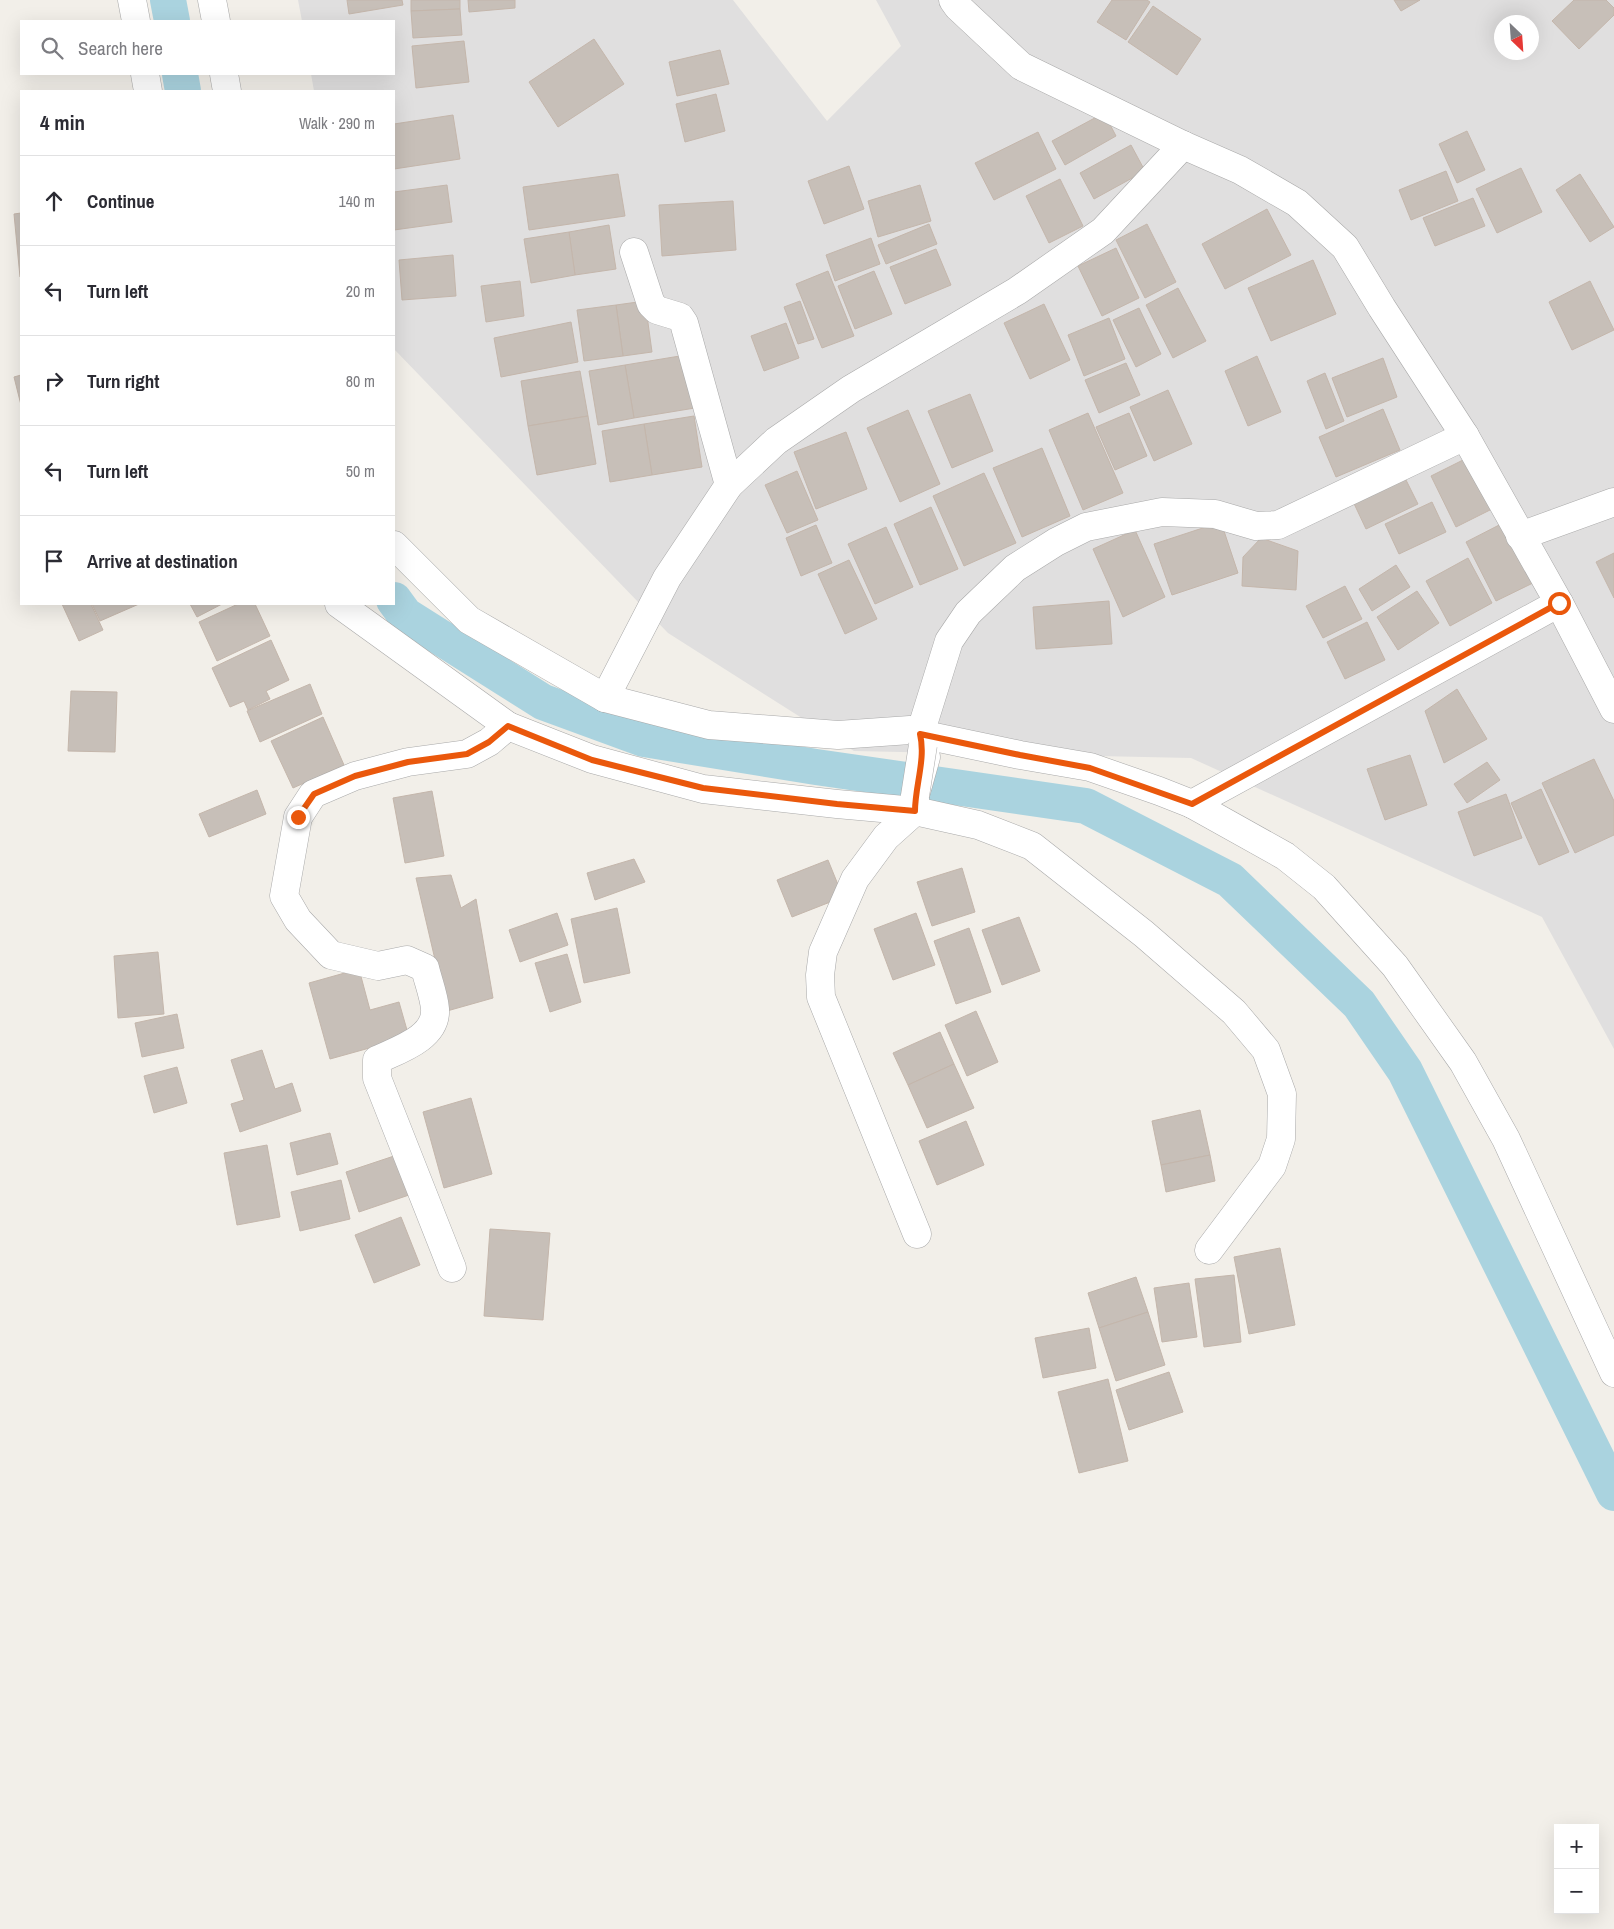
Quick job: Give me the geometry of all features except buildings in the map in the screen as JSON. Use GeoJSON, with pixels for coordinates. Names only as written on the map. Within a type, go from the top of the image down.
{"type":"FeatureCollection","features":[{"type":"Feature","properties":{"kind":"street"},"geometry":{"type":"LineString","coordinates":[[132,0],[136,20]]}},
{"type":"Feature","properties":{"kind":"street"},"geometry":{"type":"LineString","coordinates":[[212,0],[216,20]]}},
{"type":"Feature","properties":{"kind":"street"},"geometry":{"type":"LineString","coordinates":[[954,0],[958,7],[1021,66],[1183,145],[1240,170],[1297,203],[1345,247],[1465,436],[1524,534],[1614,709]]}},
{"type":"Feature","properties":{"kind":"street"},"geometry":{"type":"LineString","coordinates":[[145,75],[148,90]]}},
{"type":"Feature","properties":{"kind":"street"},"geometry":{"type":"LineString","coordinates":[[224,75],[227,90]]}},
{"type":"Feature","properties":{"kind":"street"},"geometry":{"type":"LineString","coordinates":[[605,698],[667,578],[729,485],[776,441],[851,389],[1018,291],[1103,231],[1183,145]]}},
{"type":"Feature","properties":{"kind":"street"},"geometry":{"type":"LineString","coordinates":[[634,252],[651,304],[656,310],[680,317],[684,323],[729,485]]}},
{"type":"Feature","properties":{"kind":"street"},"geometry":{"type":"LineString","coordinates":[[917,1234],[821,998],[820,975],[823,952],[855,879],[886,837],[915,804],[923,746],[949,641],[968,613],[1015,568],[1056,542],[1086,527],[1162,512],[1215,514],[1256,526],[1278,525],[1465,436]]}},
{"type":"Feature","properties":{"kind":"street"},"geometry":{"type":"LineString","coordinates":[[1524,534],[1614,502]]}},
{"type":"Feature","properties":{"kind":"street"},"geometry":{"type":"LineString","coordinates":[[395,545],[469,620],[605,698],[709,725],[838,735],[910,730],[923,746],[1020,755],[1090,768],[1192,804],[1285,856],[1324,887],[1395,966],[1457,1053],[1506,1139],[1614,1373]]}},
{"type":"Feature","properties":{"kind":"street"},"geometry":{"type":"LineString","coordinates":[[1192,804],[1559,603]]}},
{"type":"Feature","properties":{"kind":"street"},"geometry":{"type":"LineString","coordinates":[[340,605],[508,726],[592,760],[703,788],[837,804],[915,804],[978,825],[1032,846],[1144,934],[1234,1012],[1266,1050],[1282,1094],[1281,1139],[1272,1166],[1209,1250]]}},
{"type":"Feature","properties":{"kind":"street"},"geometry":{"type":"LineString","coordinates":[[452,1268],[377,1078],[377,1060],[419,1039],[431,1028],[436,1010],[425,968],[407,960],[378,966],[331,955],[298,920],[284,896],[298,817],[314,794],[355,776],[408,762],[467,754],[489,742],[508,726]]}},
{"type":"Feature","properties":{"kind":"shaded area"},"geometry":{"type":"Polygon","coordinates":[[[298,0],[733,0],[827,121],[901,46],[876,0],[1614,0],[1614,1049],[1542,917],[1191,758],[854,751],[668,633],[395,350],[395,90],[314,90],[311,75],[395,75],[395,20],[302,20],[298,0]]]}},
{"type":"Feature","properties":{"kind":"waterway"},"geometry":{"type":"LineString","coordinates":[[168,0],[172,20]]}},
{"type":"Feature","properties":{"kind":"waterway"},"geometry":{"type":"LineString","coordinates":[[180,75],[183,90]]}},
{"type":"Feature","properties":{"kind":"waterway"},"geometry":{"type":"LineString","coordinates":[[395,601],[405,615],[543,702],[644,739],[816,767],[1086,806],[1230,880],[1359,1004],[1405,1071],[1614,1493]]}},
{"type":"Feature","properties":{"kind":"route"},"geometry":{"type":"LineString","coordinates":[[298,817],[314,794],[355,776],[408,762],[467,754],[489,742],[508,726],[592,760],[703,788],[837,804],[915,811],[915,796],[923,746],[920,734],[1090,768],[1192,804],[1559,603]]}}]}
